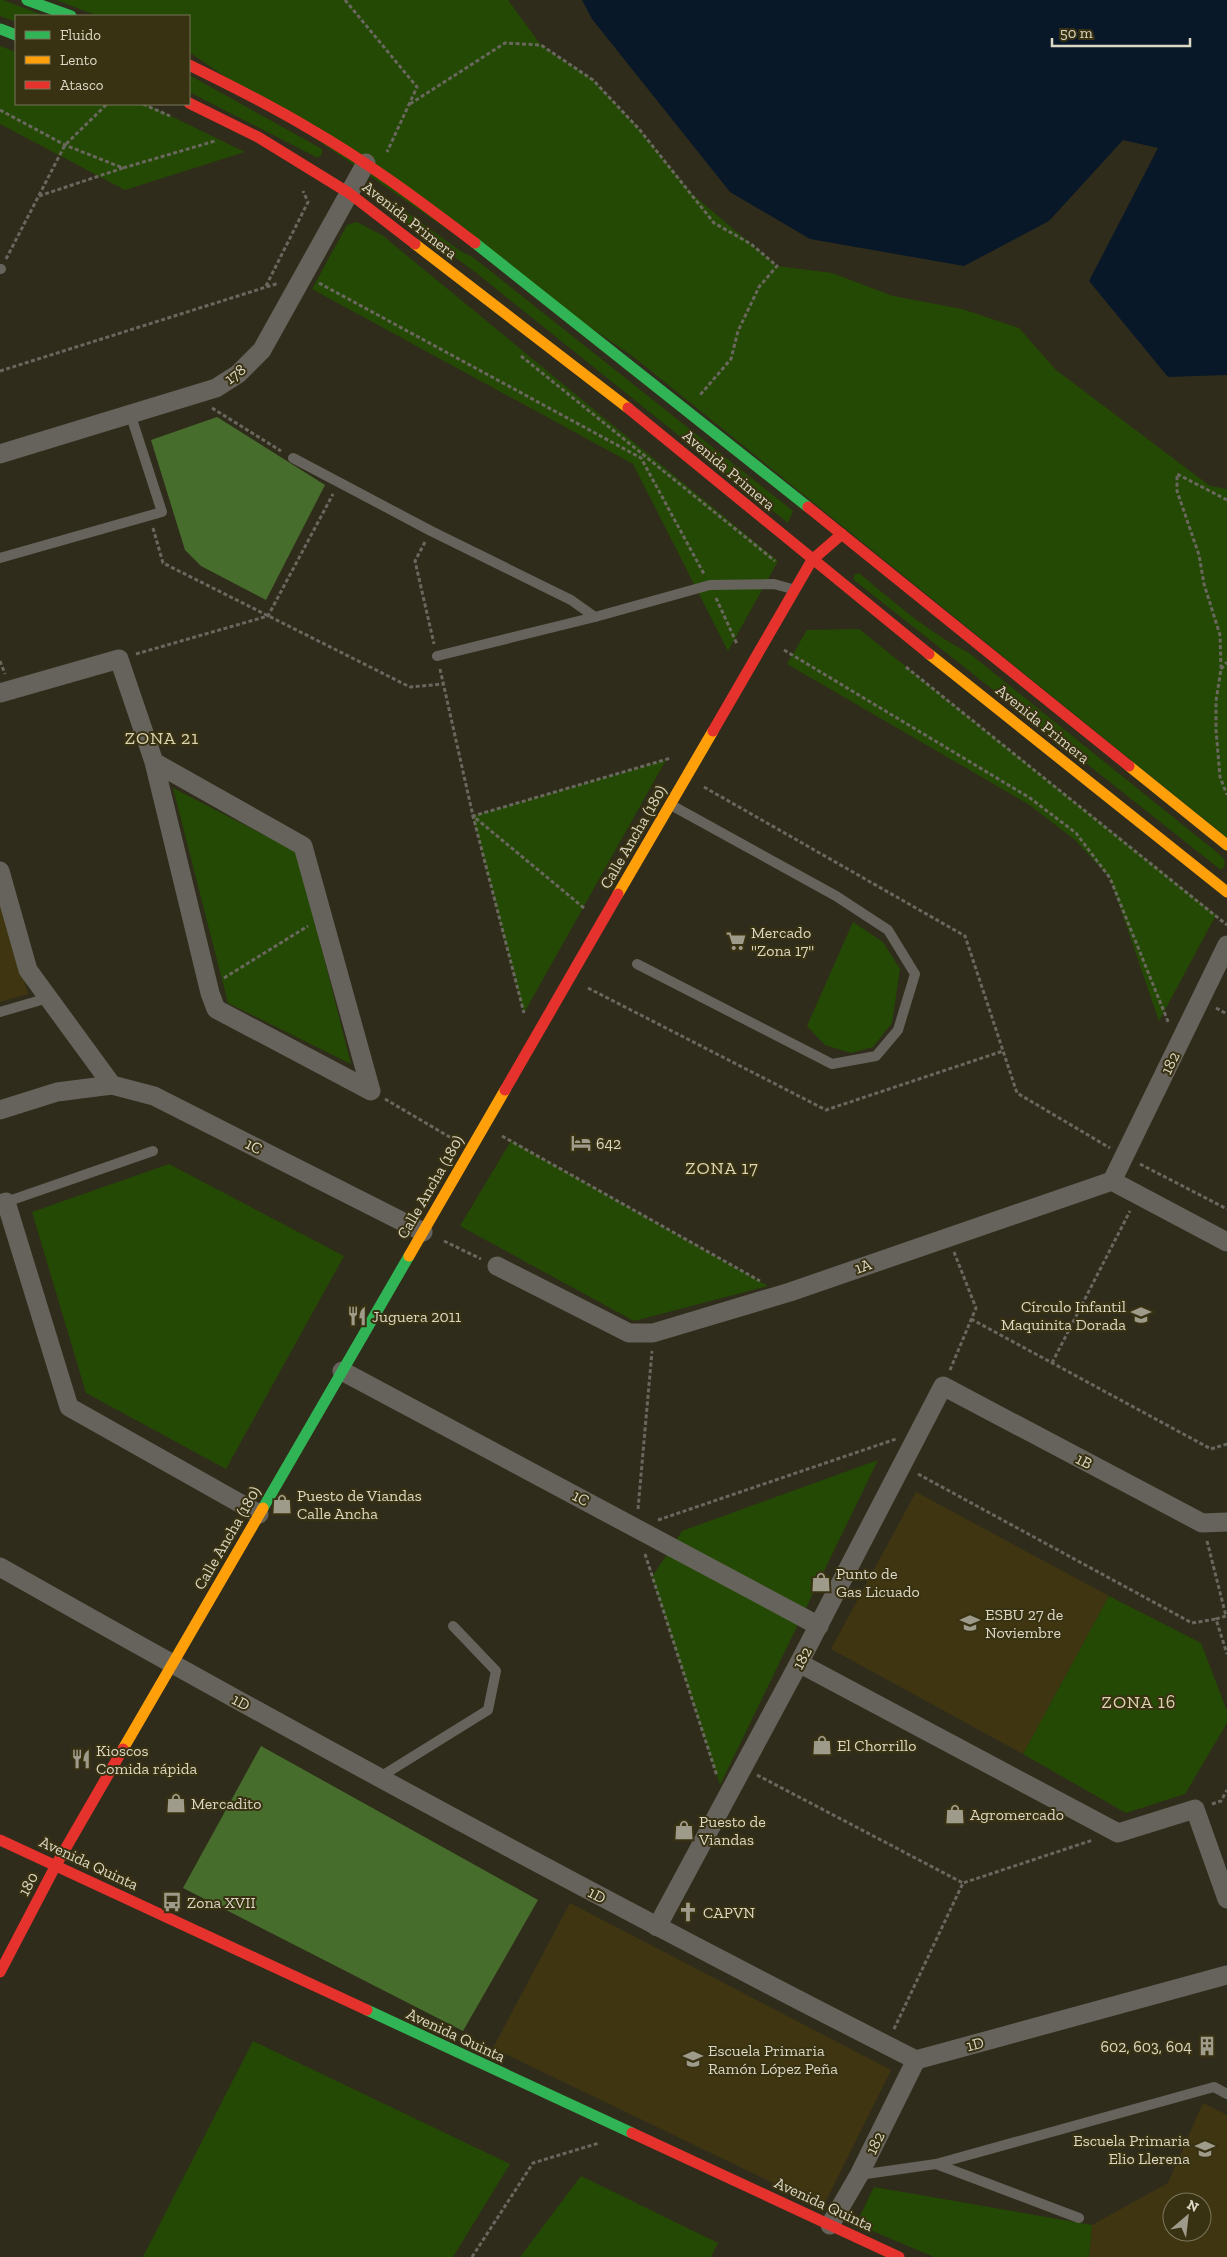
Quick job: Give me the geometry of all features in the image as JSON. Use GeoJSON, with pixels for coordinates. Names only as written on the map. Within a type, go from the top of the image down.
{"type":"FeatureCollection","features":[{"type":"Feature","properties":{"kind":"street"},"geometry":{"type":"LineString","coordinates":[[27,0],[68,15]]}},
{"type":"Feature","properties":{"kind":"street"},"geometry":{"type":"LineString","coordinates":[[0,29],[15,35]]}},
{"type":"Feature","properties":{"kind":"street","name":"Avenida Primera"},"geometry":{"type":"LineString","coordinates":[[190,65],[222,80],[310,128],[371,167],[524,282],[842,534],[1227,845]]}},
{"type":"Feature","properties":{"kind":"street","name":"Avenida Primera"},"geometry":{"type":"LineString","coordinates":[[190,103],[258,136],[348,193],[626,406],[812,560],[1227,892]]}},
{"type":"Feature","properties":{"kind":"street","name":"178"},"geometry":{"type":"LineString","coordinates":[[0,454],[216,388],[238,374],[262,350],[348,193],[371,167]]}},
{"type":"Feature","properties":{"kind":"street","name":"Calle Ancha (180)"},"geometry":{"type":"LineString","coordinates":[[56,1865],[794,590],[812,560],[842,534]]}},
{"type":"Feature","properties":{"kind":"street"},"geometry":{"type":"LineString","coordinates":[[0,693],[119,659],[154,762],[209,988],[216,1009],[372,1091]]}},
{"type":"Feature","properties":{"kind":"street"},"geometry":{"type":"LineString","coordinates":[[154,762],[303,846],[372,1091]]}},
{"type":"Feature","properties":{"kind":"street"},"geometry":{"type":"LineString","coordinates":[[0,871],[28,970],[112,1085]]}},
{"type":"Feature","properties":{"kind":"street","name":"182"},"geometry":{"type":"LineString","coordinates":[[1112,1181],[1227,945]]}},
{"type":"Feature","properties":{"kind":"street","name":"1C"},"geometry":{"type":"LineString","coordinates":[[0,1110],[57,1092],[112,1085],[154,1096],[423,1232]]}},
{"type":"Feature","properties":{"kind":"street"},"geometry":{"type":"LineString","coordinates":[[1112,1181],[1227,1242]]}},
{"type":"Feature","properties":{"kind":"street","name":"1A"},"geometry":{"type":"LineString","coordinates":[[497,1266],[629,1334],[653,1333],[790,1292],[1112,1181]]}},
{"type":"Feature","properties":{"kind":"street"},"geometry":{"type":"LineString","coordinates":[[3,1203],[69,1407],[259,1514]]}},
{"type":"Feature","properties":{"kind":"street","name":"1C"},"geometry":{"type":"LineString","coordinates":[[342,1371],[818,1626]]}},
{"type":"Feature","properties":{"kind":"street","name":"182"},"geometry":{"type":"LineString","coordinates":[[657,1927],[799,1663],[943,1386]]}},
{"type":"Feature","properties":{"kind":"street","name":"1B"},"geometry":{"type":"LineString","coordinates":[[943,1386],[1202,1523]]}},
{"type":"Feature","properties":{"kind":"street"},"geometry":{"type":"LineString","coordinates":[[1202,1523],[1227,1522]]}},
{"type":"Feature","properties":{"kind":"street","name":"1D"},"geometry":{"type":"LineString","coordinates":[[0,1567],[172,1665],[657,1927],[916,2060],[1227,1975]]}},
{"type":"Feature","properties":{"kind":"street"},"geometry":{"type":"LineString","coordinates":[[799,1663],[1118,1832],[1194,1809],[1227,1899]]}},
{"type":"Feature","properties":{"kind":"street","name":"Avenida Quinta"},"geometry":{"type":"LineString","coordinates":[[0,1840],[899,2257]]}},
{"type":"Feature","properties":{"kind":"street","name":"180"},"geometry":{"type":"LineString","coordinates":[[0,1972],[56,1865]]}},
{"type":"Feature","properties":{"kind":"street","name":"182"},"geometry":{"type":"LineString","coordinates":[[830,2225],[859,2175],[916,2060]]}},
{"type":"Feature","properties":{"kind":"lane"},"geometry":{"type":"LineString","coordinates":[[0,558],[162,512],[130,413]]}},
{"type":"Feature","properties":{"kind":"lane"},"geometry":{"type":"LineString","coordinates":[[293,458],[431,531],[572,600],[595,618]]}},
{"type":"Feature","properties":{"kind":"lane"},"geometry":{"type":"LineString","coordinates":[[437,656],[595,618],[710,585],[774,584],[794,590]]}},
{"type":"Feature","properties":{"kind":"lane"},"geometry":{"type":"LineString","coordinates":[[637,964],[832,1064],[876,1056],[898,1030],[915,974],[888,930],[836,896],[670,804]]}},
{"type":"Feature","properties":{"kind":"lane"},"geometry":{"type":"LineString","coordinates":[[0,1012],[48,998]]}},
{"type":"Feature","properties":{"kind":"lane"},"geometry":{"type":"LineString","coordinates":[[3,1203],[153,1151]]}},
{"type":"Feature","properties":{"kind":"lane"},"geometry":{"type":"LineString","coordinates":[[380,1777],[488,1710],[496,1671],[453,1626]]}},
{"type":"Feature","properties":{"kind":"lane"},"geometry":{"type":"LineString","coordinates":[[859,2175],[936,2164],[1214,2087],[1227,2094]]}},
{"type":"Feature","properties":{"kind":"lane"},"geometry":{"type":"LineString","coordinates":[[936,2164],[1079,2218]]}},
{"type":"Feature","properties":{"kind":"path"},"geometry":{"type":"LineString","coordinates":[[345,0],[417,87],[396,137],[371,167]]}},
{"type":"Feature","properties":{"kind":"path"},"geometry":{"type":"LineString","coordinates":[[410,104],[505,42],[541,45],[593,80],[639,129],[714,224],[751,244],[777,266],[759,287],[738,331],[731,359],[687,411]]}},
{"type":"Feature","properties":{"kind":"path"},"geometry":{"type":"LineString","coordinates":[[0,269],[64,145],[105,105]]}},
{"type":"Feature","properties":{"kind":"path"},"geometry":{"type":"LineString","coordinates":[[145,105],[177,120]]}},
{"type":"Feature","properties":{"kind":"path"},"geometry":{"type":"LineString","coordinates":[[0,110],[64,145],[123,168]]}},
{"type":"Feature","properties":{"kind":"path"},"geometry":{"type":"LineString","coordinates":[[39,196],[123,168],[220,140],[212,136]]}},
{"type":"Feature","properties":{"kind":"path"},"geometry":{"type":"LineString","coordinates":[[266,287],[308,202],[300,185]]}},
{"type":"Feature","properties":{"kind":"path"},"geometry":{"type":"LineString","coordinates":[[0,371],[304,275],[641,458],[710,585],[748,670]]}},
{"type":"Feature","properties":{"kind":"path"},"geometry":{"type":"LineString","coordinates":[[190,395],[293,458]]}},
{"type":"Feature","properties":{"kind":"path"},"geometry":{"type":"LineString","coordinates":[[1227,500],[1178,474],[1177,490],[1199,554],[1204,584],[1220,635],[1221,669],[1216,701],[1216,730],[1220,777],[1227,795]]}},
{"type":"Feature","properties":{"kind":"path"},"geometry":{"type":"LineString","coordinates":[[119,659],[268,616],[340,482]]}},
{"type":"Feature","properties":{"kind":"path"},"geometry":{"type":"LineString","coordinates":[[149,516],[163,563],[410,687],[443,684]]}},
{"type":"Feature","properties":{"kind":"path"},"geometry":{"type":"LineString","coordinates":[[431,531],[415,561],[473,816],[524,1013],[537,1034]]}},
{"type":"Feature","properties":{"kind":"path"},"geometry":{"type":"LineString","coordinates":[[766,639],[1030,798],[1076,833],[1110,878],[1178,1046]]}},
{"type":"Feature","properties":{"kind":"path"},"geometry":{"type":"LineString","coordinates":[[1221,669],[1227,662]]}},
{"type":"Feature","properties":{"kind":"path"},"geometry":{"type":"LineString","coordinates":[[473,816],[676,757]]}},
{"type":"Feature","properties":{"kind":"path"},"geometry":{"type":"LineString","coordinates":[[686,776],[965,936],[1017,1093],[1124,1156],[1227,1209]]}},
{"type":"Feature","properties":{"kind":"path"},"geometry":{"type":"LineString","coordinates":[[473,816],[602,923]]}},
{"type":"Feature","properties":{"kind":"path"},"geometry":{"type":"LineString","coordinates":[[209,988],[322,917]]}},
{"type":"Feature","properties":{"kind":"path"},"geometry":{"type":"LineString","coordinates":[[569,979],[826,1110],[1004,1051]]}},
{"type":"Feature","properties":{"kind":"path"},"geometry":{"type":"LineString","coordinates":[[372,1091],[471,1149]]}},
{"type":"Feature","properties":{"kind":"path"},"geometry":{"type":"LineString","coordinates":[[484,1126],[768,1286],[790,1292]]}},
{"type":"Feature","properties":{"kind":"path"},"geometry":{"type":"LineString","coordinates":[[1052,1363],[1137,1194]]}},
{"type":"Feature","properties":{"kind":"path"},"geometry":{"type":"LineString","coordinates":[[423,1232],[497,1266]]}},
{"type":"Feature","properties":{"kind":"path"},"geometry":{"type":"LineString","coordinates":[[943,1386],[976,1308],[948,1237]]}},
{"type":"Feature","properties":{"kind":"path"},"geometry":{"type":"LineString","coordinates":[[971,1319],[1211,1449],[1227,1444]]}},
{"type":"Feature","properties":{"kind":"path"},"geometry":{"type":"LineString","coordinates":[[653,1333],[636,1527],[725,1800]]}},
{"type":"Feature","properties":{"kind":"path"},"geometry":{"type":"LineString","coordinates":[[636,1527],[920,1431]]}},
{"type":"Feature","properties":{"kind":"path"},"geometry":{"type":"LineString","coordinates":[[902,1466],[1192,1623],[1227,1616],[1202,1523]]}},
{"type":"Feature","properties":{"kind":"path"},"geometry":{"type":"LineString","coordinates":[[1216,1619],[1227,1654]]}},
{"type":"Feature","properties":{"kind":"path"},"geometry":{"type":"LineString","coordinates":[[743,1768],[963,1883],[1118,1832]]}},
{"type":"Feature","properties":{"kind":"path"},"geometry":{"type":"LineString","coordinates":[[886,2044],[963,1883]]}},
{"type":"Feature","properties":{"kind":"path"},"geometry":{"type":"LineString","coordinates":[[472,2257],[533,2163],[631,2133]]}},
{"type":"Feature","properties":{"kind":"shaded area"},"geometry":{"type":"Polygon","coordinates":[[[0,898],[28,994],[0,1002],[0,898]]]}},
{"type":"Feature","properties":{"kind":"shaded area","name":"ESBU 27 de Noviembre"},"geometry":{"type":"Polygon","coordinates":[[[916,1492],[1109,1596],[1023,1754],[831,1649],[916,1492]]]}},
{"type":"Feature","properties":{"kind":"shaded area","name":"Escuela Primaria Ramón López Peña"},"geometry":{"type":"Polygon","coordinates":[[[570,1903],[891,2070],[823,2207],[493,2048],[570,1903]]]}},
{"type":"Feature","properties":{"kind":"shaded area","name":"Escuela Primaria Elio Llerena"},"geometry":{"type":"Polygon","coordinates":[[[1203,2103],[1227,2115],[1227,2257],[1089,2257],[1092,2225],[1168,2183],[1203,2103]]]}},
{"type":"Feature","properties":{"kind":"green space"},"geometry":{"type":"Polygon","coordinates":[[[0,0],[42,15],[15,15],[15,22],[0,16],[0,0]]]}},
{"type":"Feature","properties":{"kind":"green space"},"geometry":{"type":"Polygon","coordinates":[[[56,0],[508,0],[541,45],[593,80],[639,129],[691,193],[777,266],[832,273],[893,296],[962,309],[1019,328],[1056,370],[1210,486],[1227,489],[1227,838],[635,358],[190,53],[190,15],[95,15],[56,0]]]}},
{"type":"Feature","properties":{"kind":"green space"},"geometry":{"type":"Polygon","coordinates":[[[0,46],[15,52],[15,105],[148,105],[245,152],[125,190],[0,124],[0,46]]]}},
{"type":"Feature","properties":{"kind":"green space"},"geometry":{"type":"Polygon","coordinates":[[[190,76],[322,149],[322,154],[318,158],[190,93],[190,76]]]}},
{"type":"Feature","properties":{"kind":"green space"},"geometry":{"type":"Polygon","coordinates":[[[387,198],[459,250],[474,258],[793,511],[788,523],[475,272],[385,206],[383,201],[387,198]]]}},
{"type":"Feature","properties":{"kind":"green space"},"geometry":{"type":"Polygon","coordinates":[[[357,222],[382,235],[778,561],[728,651],[633,464],[312,289],[347,225],[357,222]]]}},
{"type":"Feature","properties":{"kind":"green space"},"geometry":{"type":"Polygon","coordinates":[[[217,417],[325,485],[266,600],[201,566],[185,550],[151,440],[217,417]]]}},
{"type":"Feature","properties":{"kind":"green space"},"geometry":{"type":"Polygon","coordinates":[[[859,573],[926,627],[969,653],[1219,854],[1224,859],[1225,865],[1221,870],[854,580],[854,575],[859,573]]]}},
{"type":"Feature","properties":{"kind":"green space"},"geometry":{"type":"Polygon","coordinates":[[[859,629],[1216,915],[1159,1021],[1110,878],[1075,840],[1028,804],[787,664],[807,630],[859,629]]]}},
{"type":"Feature","properties":{"kind":"green space"},"geometry":{"type":"Polygon","coordinates":[[[666,760],[524,1013],[473,816],[666,760]]]}},
{"type":"Feature","properties":{"kind":"green space"},"geometry":{"type":"Polygon","coordinates":[[[173,788],[297,852],[351,1064],[228,1003],[173,788]]]}},
{"type":"Feature","properties":{"kind":"green space"},"geometry":{"type":"Polygon","coordinates":[[[853,922],[883,942],[900,969],[892,1023],[873,1047],[851,1053],[825,1045],[807,1026],[853,922]]]}},
{"type":"Feature","properties":{"kind":"green space"},"geometry":{"type":"Polygon","coordinates":[[[511,1141],[768,1286],[634,1321],[460,1226],[511,1141]]]}},
{"type":"Feature","properties":{"kind":"green space"},"geometry":{"type":"Polygon","coordinates":[[[169,1164],[344,1256],[226,1469],[86,1393],[32,1212],[169,1164]]]}},
{"type":"Feature","properties":{"kind":"green space"},"geometry":{"type":"Polygon","coordinates":[[[878,1460],[720,1785],[652,1577],[682,1531],[878,1460]]]}},
{"type":"Feature","properties":{"kind":"green space"},"geometry":{"type":"Polygon","coordinates":[[[1109,1596],[1201,1643],[1227,1711],[1227,1723],[1185,1794],[1126,1813],[1023,1754],[1109,1596]]]}},
{"type":"Feature","properties":{"kind":"green space"},"geometry":{"type":"Polygon","coordinates":[[[261,1746],[538,1900],[463,2031],[183,1888],[261,1746]]]}},
{"type":"Feature","properties":{"kind":"green space"},"geometry":{"type":"Polygon","coordinates":[[[253,2041],[510,2164],[453,2257],[143,2257],[253,2041]]]}},
{"type":"Feature","properties":{"kind":"green space"},"geometry":{"type":"Polygon","coordinates":[[[581,2176],[718,2243],[711,2257],[520,2257],[581,2176]]]}},
{"type":"Feature","properties":{"kind":"green space"},"geometry":{"type":"Polygon","coordinates":[[[874,2187],[1092,2225],[1089,2257],[934,2257],[856,2224],[874,2187]]]}},
{"type":"Feature","properties":{"kind":"water"},"geometry":{"type":"Polygon","coordinates":[[[582,0],[1227,0],[1227,375],[1168,377],[1089,281],[1158,148],[1123,140],[1049,221],[964,266],[810,239],[730,192],[592,19],[582,0]]]}},
{"type":"Feature","properties":{"kind":"traffic: fast"},"geometry":{"type":"LineString","coordinates":[[27,0],[68,15]]}},
{"type":"Feature","properties":{"kind":"traffic: fast"},"geometry":{"type":"LineString","coordinates":[[0,29],[15,35]]}},
{"type":"Feature","properties":{"kind":"traffic: fast"},"geometry":{"type":"LineString","coordinates":[[475,243],[808,507]]}},
{"type":"Feature","properties":{"kind":"traffic: fast"},"geometry":{"type":"LineString","coordinates":[[263,1508],[409,1256]]}},
{"type":"Feature","properties":{"kind":"traffic: fast"},"geometry":{"type":"LineString","coordinates":[[367,2010],[632,2133]]}},
{"type":"Feature","properties":{"kind":"traffic: slow"},"geometry":{"type":"LineString","coordinates":[[415,244],[628,408]]}},
{"type":"Feature","properties":{"kind":"traffic: slow"},"geometry":{"type":"LineString","coordinates":[[929,654],[1227,892]]}},
{"type":"Feature","properties":{"kind":"traffic: slow"},"geometry":{"type":"LineString","coordinates":[[618,894],[713,731]]}},
{"type":"Feature","properties":{"kind":"traffic: slow"},"geometry":{"type":"LineString","coordinates":[[1129,766],[1227,845]]}},
{"type":"Feature","properties":{"kind":"traffic: slow"},"geometry":{"type":"LineString","coordinates":[[409,1256],[505,1090]]}},
{"type":"Feature","properties":{"kind":"traffic: slow"},"geometry":{"type":"LineString","coordinates":[[123,1749],[263,1508]]}},
{"type":"Feature","properties":{"kind":"traffic: jam"},"geometry":{"type":"LineString","coordinates":[[190,66],[265,103],[353,155],[475,243]]}},
{"type":"Feature","properties":{"kind":"traffic: jam"},"geometry":{"type":"LineString","coordinates":[[190,103],[258,137],[349,193],[415,244]]}},
{"type":"Feature","properties":{"kind":"traffic: jam"},"geometry":{"type":"LineString","coordinates":[[628,408],[929,654]]}},
{"type":"Feature","properties":{"kind":"traffic: jam"},"geometry":{"type":"LineString","coordinates":[[808,507],[1129,766]]}},
{"type":"Feature","properties":{"kind":"traffic: jam"},"geometry":{"type":"LineString","coordinates":[[713,731],[812,560],[842,534]]}},
{"type":"Feature","properties":{"kind":"traffic: jam"},"geometry":{"type":"LineString","coordinates":[[505,1090],[618,894]]}},
{"type":"Feature","properties":{"kind":"traffic: jam"},"geometry":{"type":"LineString","coordinates":[[0,1972],[56,1865],[123,1749]]}},
{"type":"Feature","properties":{"kind":"traffic: jam"},"geometry":{"type":"LineString","coordinates":[[0,1840],[367,2010]]}},
{"type":"Feature","properties":{"kind":"traffic: jam"},"geometry":{"type":"LineString","coordinates":[[632,2133],[899,2257]]}},
{"type":"Feature","properties":{"kind":"place","name":"Mercado \"Zona 17\""},"geometry":{"type":"Point","coordinates":[736,941]}},
{"type":"Feature","properties":{"kind":"place","name":"642"},"geometry":{"type":"Point","coordinates":[581,1143]}},
{"type":"Feature","properties":{"kind":"place","name":"Círculo Infantil Maquinita Dorada"},"geometry":{"type":"Point","coordinates":[1141,1315]}},
{"type":"Feature","properties":{"kind":"place","name":"Juguera 2011"},"geometry":{"type":"Point","coordinates":[357,1316]}},
{"type":"Feature","properties":{"kind":"place","name":"Puesto de Viandas Calle Ancha"},"geometry":{"type":"Point","coordinates":[282,1504]}},
{"type":"Feature","properties":{"kind":"place","name":"Punto de Gas Licuado"},"geometry":{"type":"Point","coordinates":[821,1582]}},
{"type":"Feature","properties":{"kind":"place","name":"ESBU 27 de Noviembre"},"geometry":{"type":"Point","coordinates":[970,1623]}},
{"type":"Feature","properties":{"kind":"place","name":"El Chorrillo"},"geometry":{"type":"Point","coordinates":[822,1745]}},
{"type":"Feature","properties":{"kind":"place","name":"Kioscos Comida rápida"},"geometry":{"type":"Point","coordinates":[81,1759]}},
{"type":"Feature","properties":{"kind":"place","name":"Mercadito"},"geometry":{"type":"Point","coordinates":[176,1803]}},
{"type":"Feature","properties":{"kind":"place","name":"Agromercado"},"geometry":{"type":"Point","coordinates":[955,1814]}},
{"type":"Feature","properties":{"kind":"place","name":"Puesto de Viandas"},"geometry":{"type":"Point","coordinates":[684,1830]}},
{"type":"Feature","properties":{"kind":"place","name":"Zona XVII"},"geometry":{"type":"Point","coordinates":[172,1902]}},
{"type":"Feature","properties":{"kind":"place","name":"CAPVN"},"geometry":{"type":"Point","coordinates":[688,1912]}},
{"type":"Feature","properties":{"kind":"place","name":"602, 603, 604"},"geometry":{"type":"Point","coordinates":[1207,2046]}},
{"type":"Feature","properties":{"kind":"place","name":"Escuela Primaria Ramón López Peña"},"geometry":{"type":"Point","coordinates":[693,2059]}},
{"type":"Feature","properties":{"kind":"place","name":"Escuela Primaria Elio Llerena"},"geometry":{"type":"Point","coordinates":[1205,2149]}},
{"type":"Feature","properties":{"kind":"district","name":"ZONA 21"},"geometry":{"type":"Point","coordinates":[162,738]}},
{"type":"Feature","properties":{"kind":"district","name":"ZONA 17"},"geometry":{"type":"Point","coordinates":[722,1168]}},
{"type":"Feature","properties":{"kind":"district","name":"ZONA 16"},"geometry":{"type":"Point","coordinates":[1139,1702]}}]}
